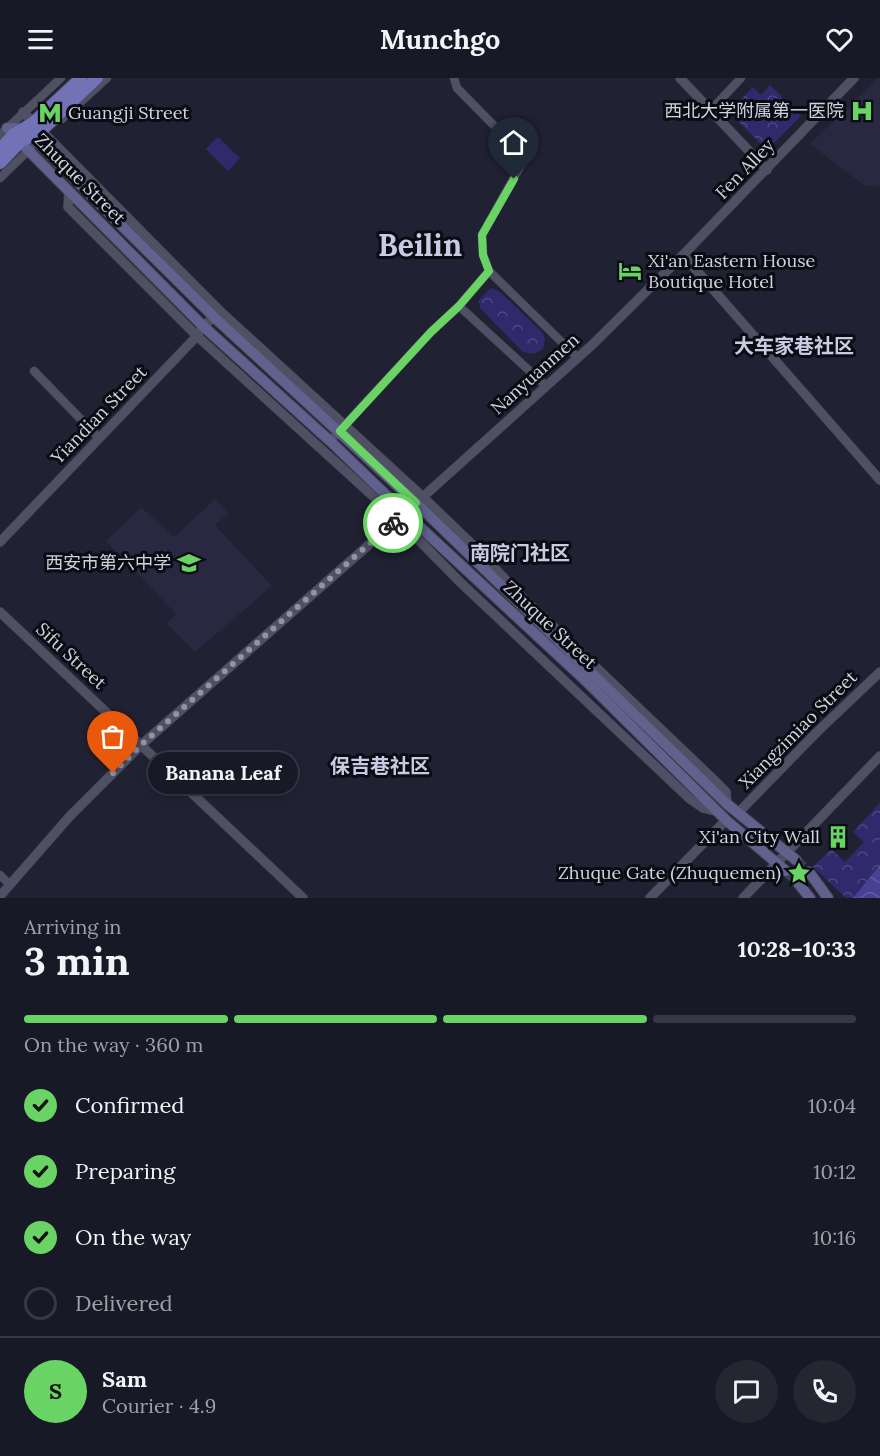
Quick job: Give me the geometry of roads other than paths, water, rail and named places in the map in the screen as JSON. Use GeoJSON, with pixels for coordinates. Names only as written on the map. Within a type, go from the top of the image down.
{"type":"FeatureCollection","features":[{"type":"Feature","properties":{"kind":"main road"},"geometry":{"type":"LineString","coordinates":[[0,163],[23,134],[81,78]]}},
{"type":"Feature","properties":{"kind":"main road"},"geometry":{"type":"LineString","coordinates":[[0,149],[98,78]]}},
{"type":"Feature","properties":{"kind":"main road","name":"Zhuque Street"},"geometry":{"type":"LineString","coordinates":[[23,134],[69,192],[203,326],[330,441],[401,516],[586,681],[781,867]]}},
{"type":"Feature","properties":{"kind":"main road","name":"Zhuque Street"},"geometry":{"type":"LineString","coordinates":[[23,134],[419,500],[724,812],[739,812],[792,856]]}},
{"type":"Feature","properties":{"kind":"main road"},"geometry":{"type":"LineString","coordinates":[[809,872],[828,898]]}},
{"type":"Feature","properties":{"kind":"main road"},"geometry":{"type":"LineString","coordinates":[[798,883],[810,898]]}},
{"type":"Feature","properties":{"kind":"street"},"geometry":{"type":"LineString","coordinates":[[0,178],[23,134],[23,112],[61,78]]}},
{"type":"Feature","properties":{"kind":"street"},"geometry":{"type":"LineString","coordinates":[[23,134],[107,78]]}},
{"type":"Feature","properties":{"kind":"street"},"geometry":{"type":"LineString","coordinates":[[454,78],[457,88],[519,151],[524,160],[482,235],[483,255],[489,271],[577,357]]}},
{"type":"Feature","properties":{"kind":"street"},"geometry":{"type":"LineString","coordinates":[[680,78],[767,170]]}},
{"type":"Feature","properties":{"kind":"street"},"geometry":{"type":"LineString","coordinates":[[711,110],[741,78]]}},
{"type":"Feature","properties":{"kind":"street","name":"Fen Alley"},"geometry":{"type":"LineString","coordinates":[[683,255],[854,78]]}},
{"type":"Feature","properties":{"kind":"street"},"geometry":{"type":"LineString","coordinates":[[23,112],[23,134]]}},
{"type":"Feature","properties":{"kind":"street"},"geometry":{"type":"LineString","coordinates":[[69,192],[68,207],[197,336],[401,516]]}},
{"type":"Feature","properties":{"kind":"street"},"geometry":{"type":"LineString","coordinates":[[683,255],[880,480]]}},
{"type":"Feature","properties":{"kind":"street","name":"Nanyuanmen"},"geometry":{"type":"LineString","coordinates":[[0,896],[70,816],[141,745],[546,386],[683,255]]}},
{"type":"Feature","properties":{"kind":"street"},"geometry":{"type":"LineString","coordinates":[[330,441],[431,332],[459,306],[489,271]]}},
{"type":"Feature","properties":{"kind":"street"},"geometry":{"type":"LineString","coordinates":[[459,306],[546,386]]}},
{"type":"Feature","properties":{"kind":"street","name":"Yiandian Street"},"geometry":{"type":"LineString","coordinates":[[0,542],[197,336],[203,326],[218,314]]}},
{"type":"Feature","properties":{"kind":"street"},"geometry":{"type":"LineString","coordinates":[[34,371],[99,438]]}},
{"type":"Feature","properties":{"kind":"street","name":"Sifu Street"},"geometry":{"type":"LineString","coordinates":[[0,612],[303,898]]}},
{"type":"Feature","properties":{"kind":"street","name":"Xiangzimiao Street"},"geometry":{"type":"LineString","coordinates":[[739,812],[816,733],[880,672]]}},
{"type":"Feature","properties":{"kind":"street"},"geometry":{"type":"LineString","coordinates":[[743,898],[792,856],[880,756]]}},
{"type":"Feature","properties":{"kind":"street"},"geometry":{"type":"LineString","coordinates":[[650,898],[724,812]]}},
{"type":"Feature","properties":{"kind":"street"},"geometry":{"type":"LineString","coordinates":[[0,875],[10,885]]}},
{"type":"Feature","properties":{"kind":"water"},"geometry":{"type":"Polygon","coordinates":[[[880,865],[880,898],[853,898],[880,865]]]}},
{"type":"Feature","properties":{"kind":"tunnel"},"geometry":{"type":"LineString","coordinates":[[796,860],[809,872]]}},
{"type":"Feature","properties":{"kind":"tunnel"},"geometry":{"type":"LineString","coordinates":[[786,871],[798,883]]}},
{"type":"Feature","properties":{"kind":"place","name":"西北大学附属第一医院"},"geometry":{"type":"Point","coordinates":[862,111]}},
{"type":"Feature","properties":{"kind":"place","name":"Guangji Street"},"geometry":{"type":"Point","coordinates":[50,113]}},
{"type":"Feature","properties":{"kind":"place","name":"Xi'an Eastern House Boutique Hotel"},"geometry":{"type":"Point","coordinates":[630,271]}},
{"type":"Feature","properties":{"kind":"place","name":"西安市第六中学"},"geometry":{"type":"Point","coordinates":[189,563]}},
{"type":"Feature","properties":{"kind":"place","name":"Banana Leaf"},"geometry":{"type":"Point","coordinates":[113,773]}},
{"type":"Feature","properties":{"kind":"place","name":"Xi'an City Wall"},"geometry":{"type":"Point","coordinates":[838,837]}},
{"type":"Feature","properties":{"kind":"place","name":"Zhuque Gate (Zhuquemen)"},"geometry":{"type":"Point","coordinates":[799,873]}},
{"type":"Feature","properties":{"kind":"district","name":"Beilin"},"geometry":{"type":"Point","coordinates":[420,246]}},
{"type":"Feature","properties":{"kind":"district","name":"大车家巷社区"},"geometry":{"type":"Point","coordinates":[794,346]}},
{"type":"Feature","properties":{"kind":"district","name":"南院门社区"},"geometry":{"type":"Point","coordinates":[520,553]}},
{"type":"Feature","properties":{"kind":"district","name":"保吉巷社区"},"geometry":{"type":"Point","coordinates":[380,766]}}]}
